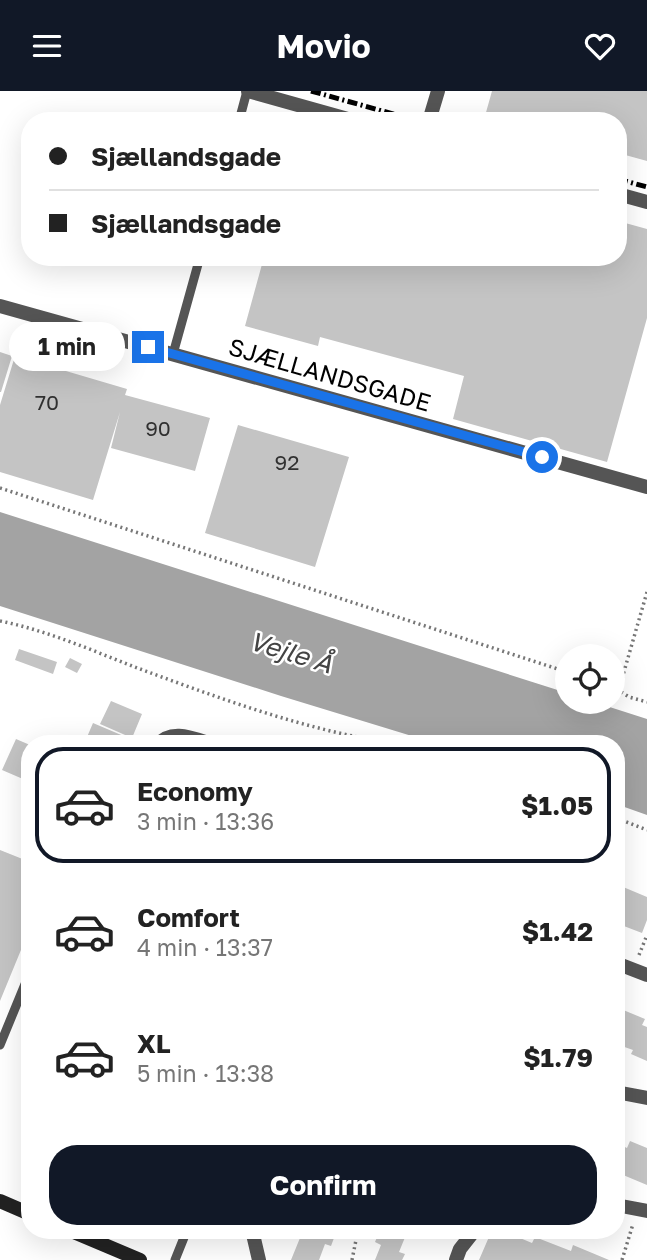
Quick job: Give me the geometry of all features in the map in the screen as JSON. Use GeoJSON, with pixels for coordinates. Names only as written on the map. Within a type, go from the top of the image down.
{"type":"FeatureCollection","features":[{"type":"Feature","properties":{"kind":"street"},"geometry":{"type":"LineString","coordinates":[[248,91],[323,112]]}},
{"type":"Feature","properties":{"kind":"street"},"geometry":{"type":"LineString","coordinates":[[432,112],[438,91]]}},
{"type":"Feature","properties":{"kind":"street"},"geometry":{"type":"LineString","coordinates":[[627,196],[647,202]]}},
{"type":"Feature","properties":{"kind":"street","name":"SJÆLLANDSGADE"},"geometry":{"type":"LineString","coordinates":[[0,306],[647,487]]}},
{"type":"Feature","properties":{"kind":"street"},"geometry":{"type":"LineString","coordinates":[[625,1094],[647,1098]]}},
{"type":"Feature","properties":{"kind":"street"},"geometry":{"type":"LineString","coordinates":[[0,1201],[21,1210]]}},
{"type":"Feature","properties":{"kind":"street"},"geometry":{"type":"LineString","coordinates":[[90,1239],[140,1260]]}},
{"type":"Feature","properties":{"kind":"street"},"geometry":{"type":"LineString","coordinates":[[254,1239],[259,1260]]}},
{"type":"Feature","properties":{"kind":"street"},"geometry":{"type":"LineString","coordinates":[[456,1260],[468,1239]]}},
{"type":"Feature","properties":{"kind":"lane"},"geometry":{"type":"LineString","coordinates":[[242,112],[248,91]]}},
{"type":"Feature","properties":{"kind":"lane"},"geometry":{"type":"LineString","coordinates":[[173,354],[197,266]]}},
{"type":"Feature","properties":{"kind":"lane"},"geometry":{"type":"LineString","coordinates":[[165,735],[176,732],[187,735]]}},
{"type":"Feature","properties":{"kind":"lane"},"geometry":{"type":"LineString","coordinates":[[0,1045],[21,994]]}},
{"type":"Feature","properties":{"kind":"lane"},"geometry":{"type":"LineString","coordinates":[[175,1260],[183,1239]]}},
{"type":"Feature","properties":{"kind":"path"},"geometry":{"type":"LineString","coordinates":[[0,488],[555,667]]}},
{"type":"Feature","properties":{"kind":"path"},"geometry":{"type":"LineString","coordinates":[[625,668],[647,591]]}},
{"type":"Feature","properties":{"kind":"path"},"geometry":{"type":"LineString","coordinates":[[0,621],[25,625],[154,674],[307,725],[350,735]]}},
{"type":"Feature","properties":{"kind":"path"},"geometry":{"type":"LineString","coordinates":[[625,694],[647,702]]}},
{"type":"Feature","properties":{"kind":"path"},"geometry":{"type":"LineString","coordinates":[[625,821],[647,830]]}},
{"type":"Feature","properties":{"kind":"path"},"geometry":{"type":"LineString","coordinates":[[640,972],[647,935]]}},
{"type":"Feature","properties":{"kind":"path"},"geometry":{"type":"LineString","coordinates":[[622,1260],[642,1210]]}},
{"type":"Feature","properties":{"kind":"path"},"geometry":{"type":"LineString","coordinates":[[352,1260],[356,1239]]}},
{"type":"Feature","properties":{"kind":"water","name":"Vejle Å"},"geometry":{"type":"Polygon","coordinates":[[[0,512],[555,689],[555,714],[625,712],[647,719],[647,815],[625,807],[625,735],[409,735],[0,606],[0,512]]]}},
{"type":"Feature","properties":{"kind":"building"},"geometry":{"type":"Polygon","coordinates":[[[492,91],[647,91],[647,161],[627,155],[627,112],[486,112],[492,91]]]}},
{"type":"Feature","properties":{"kind":"building"},"geometry":{"type":"Polygon","coordinates":[[[627,223],[647,229],[647,318],[607,462],[453,419],[464,376],[320,337],[318,346],[245,326],[262,266],[627,266],[627,223]]]}},
{"type":"Feature","properties":{"kind":"building"},"geometry":{"type":"Polygon","coordinates":[[[0,352],[12,356],[1,392],[0,392],[0,352]]]}},
{"type":"Feature","properties":{"kind":"building"},"geometry":{"type":"Polygon","coordinates":[[[15,356],[127,389],[125,395],[210,418],[195,471],[111,448],[120,412],[93,500],[0,472],[0,405],[15,356]]]}},
{"type":"Feature","properties":{"kind":"building"},"geometry":{"type":"Polygon","coordinates":[[[238,425],[349,457],[315,567],[205,533],[238,425]]]}},
{"type":"Feature","properties":{"kind":"building"},"geometry":{"type":"Polygon","coordinates":[[[19,649],[57,662],[53,674],[15,660],[19,649]]]}},
{"type":"Feature","properties":{"kind":"building"},"geometry":{"type":"Polygon","coordinates":[[[70,658],[82,664],[77,673],[65,667],[70,658]]]}},
{"type":"Feature","properties":{"kind":"building"},"geometry":{"type":"Polygon","coordinates":[[[111,701],[142,714],[133,735],[125,735],[100,724],[111,701]]]}},
{"type":"Feature","properties":{"kind":"building"},"geometry":{"type":"Polygon","coordinates":[[[93,723],[121,735],[88,735],[93,723]]]}},
{"type":"Feature","properties":{"kind":"building"},"geometry":{"type":"Polygon","coordinates":[[[16,739],[21,741],[21,778],[2,770],[16,739]]]}},
{"type":"Feature","properties":{"kind":"building"},"geometry":{"type":"Polygon","coordinates":[[[0,850],[21,858],[21,950],[0,1001],[0,850]]]}},
{"type":"Feature","properties":{"kind":"building"},"geometry":{"type":"Polygon","coordinates":[[[625,888],[647,897],[647,920],[642,933],[625,926],[625,888]]]}},
{"type":"Feature","properties":{"kind":"building"},"geometry":{"type":"Polygon","coordinates":[[[625,1011],[645,1019],[642,1025],[647,1027],[647,1061],[631,1054],[633,1050],[625,1047],[625,1011]]]}},
{"type":"Feature","properties":{"kind":"building"},"geometry":{"type":"Polygon","coordinates":[[[630,1141],[647,1148],[647,1185],[625,1176],[625,1147],[627,1148],[630,1141]]]}},
{"type":"Feature","properties":{"kind":"building"},"geometry":{"type":"Polygon","coordinates":[[[300,1239],[334,1239],[331,1246],[325,1244],[319,1260],[291,1260],[300,1239]]]}},
{"type":"Feature","properties":{"kind":"building"},"geometry":{"type":"Polygon","coordinates":[[[376,1239],[404,1239],[399,1252],[405,1254],[402,1260],[375,1260],[381,1245],[375,1242],[376,1239]]]}},
{"type":"Feature","properties":{"kind":"building"},"geometry":{"type":"Polygon","coordinates":[[[488,1239],[522,1239],[532,1243],[534,1239],[540,1239],[571,1251],[573,1245],[609,1260],[479,1260],[488,1239]]]}},
{"type":"Feature","properties":{"kind":"railway"},"geometry":{"type":"LineString","coordinates":[[311,91],[386,112]]}},
{"type":"Feature","properties":{"kind":"railway"},"geometry":{"type":"LineString","coordinates":[[627,181],[647,187]]}},
{"type":"Feature","properties":{"kind":"route"},"geometry":{"type":"LineString","coordinates":[[148,347],[542,457]]}}]}
